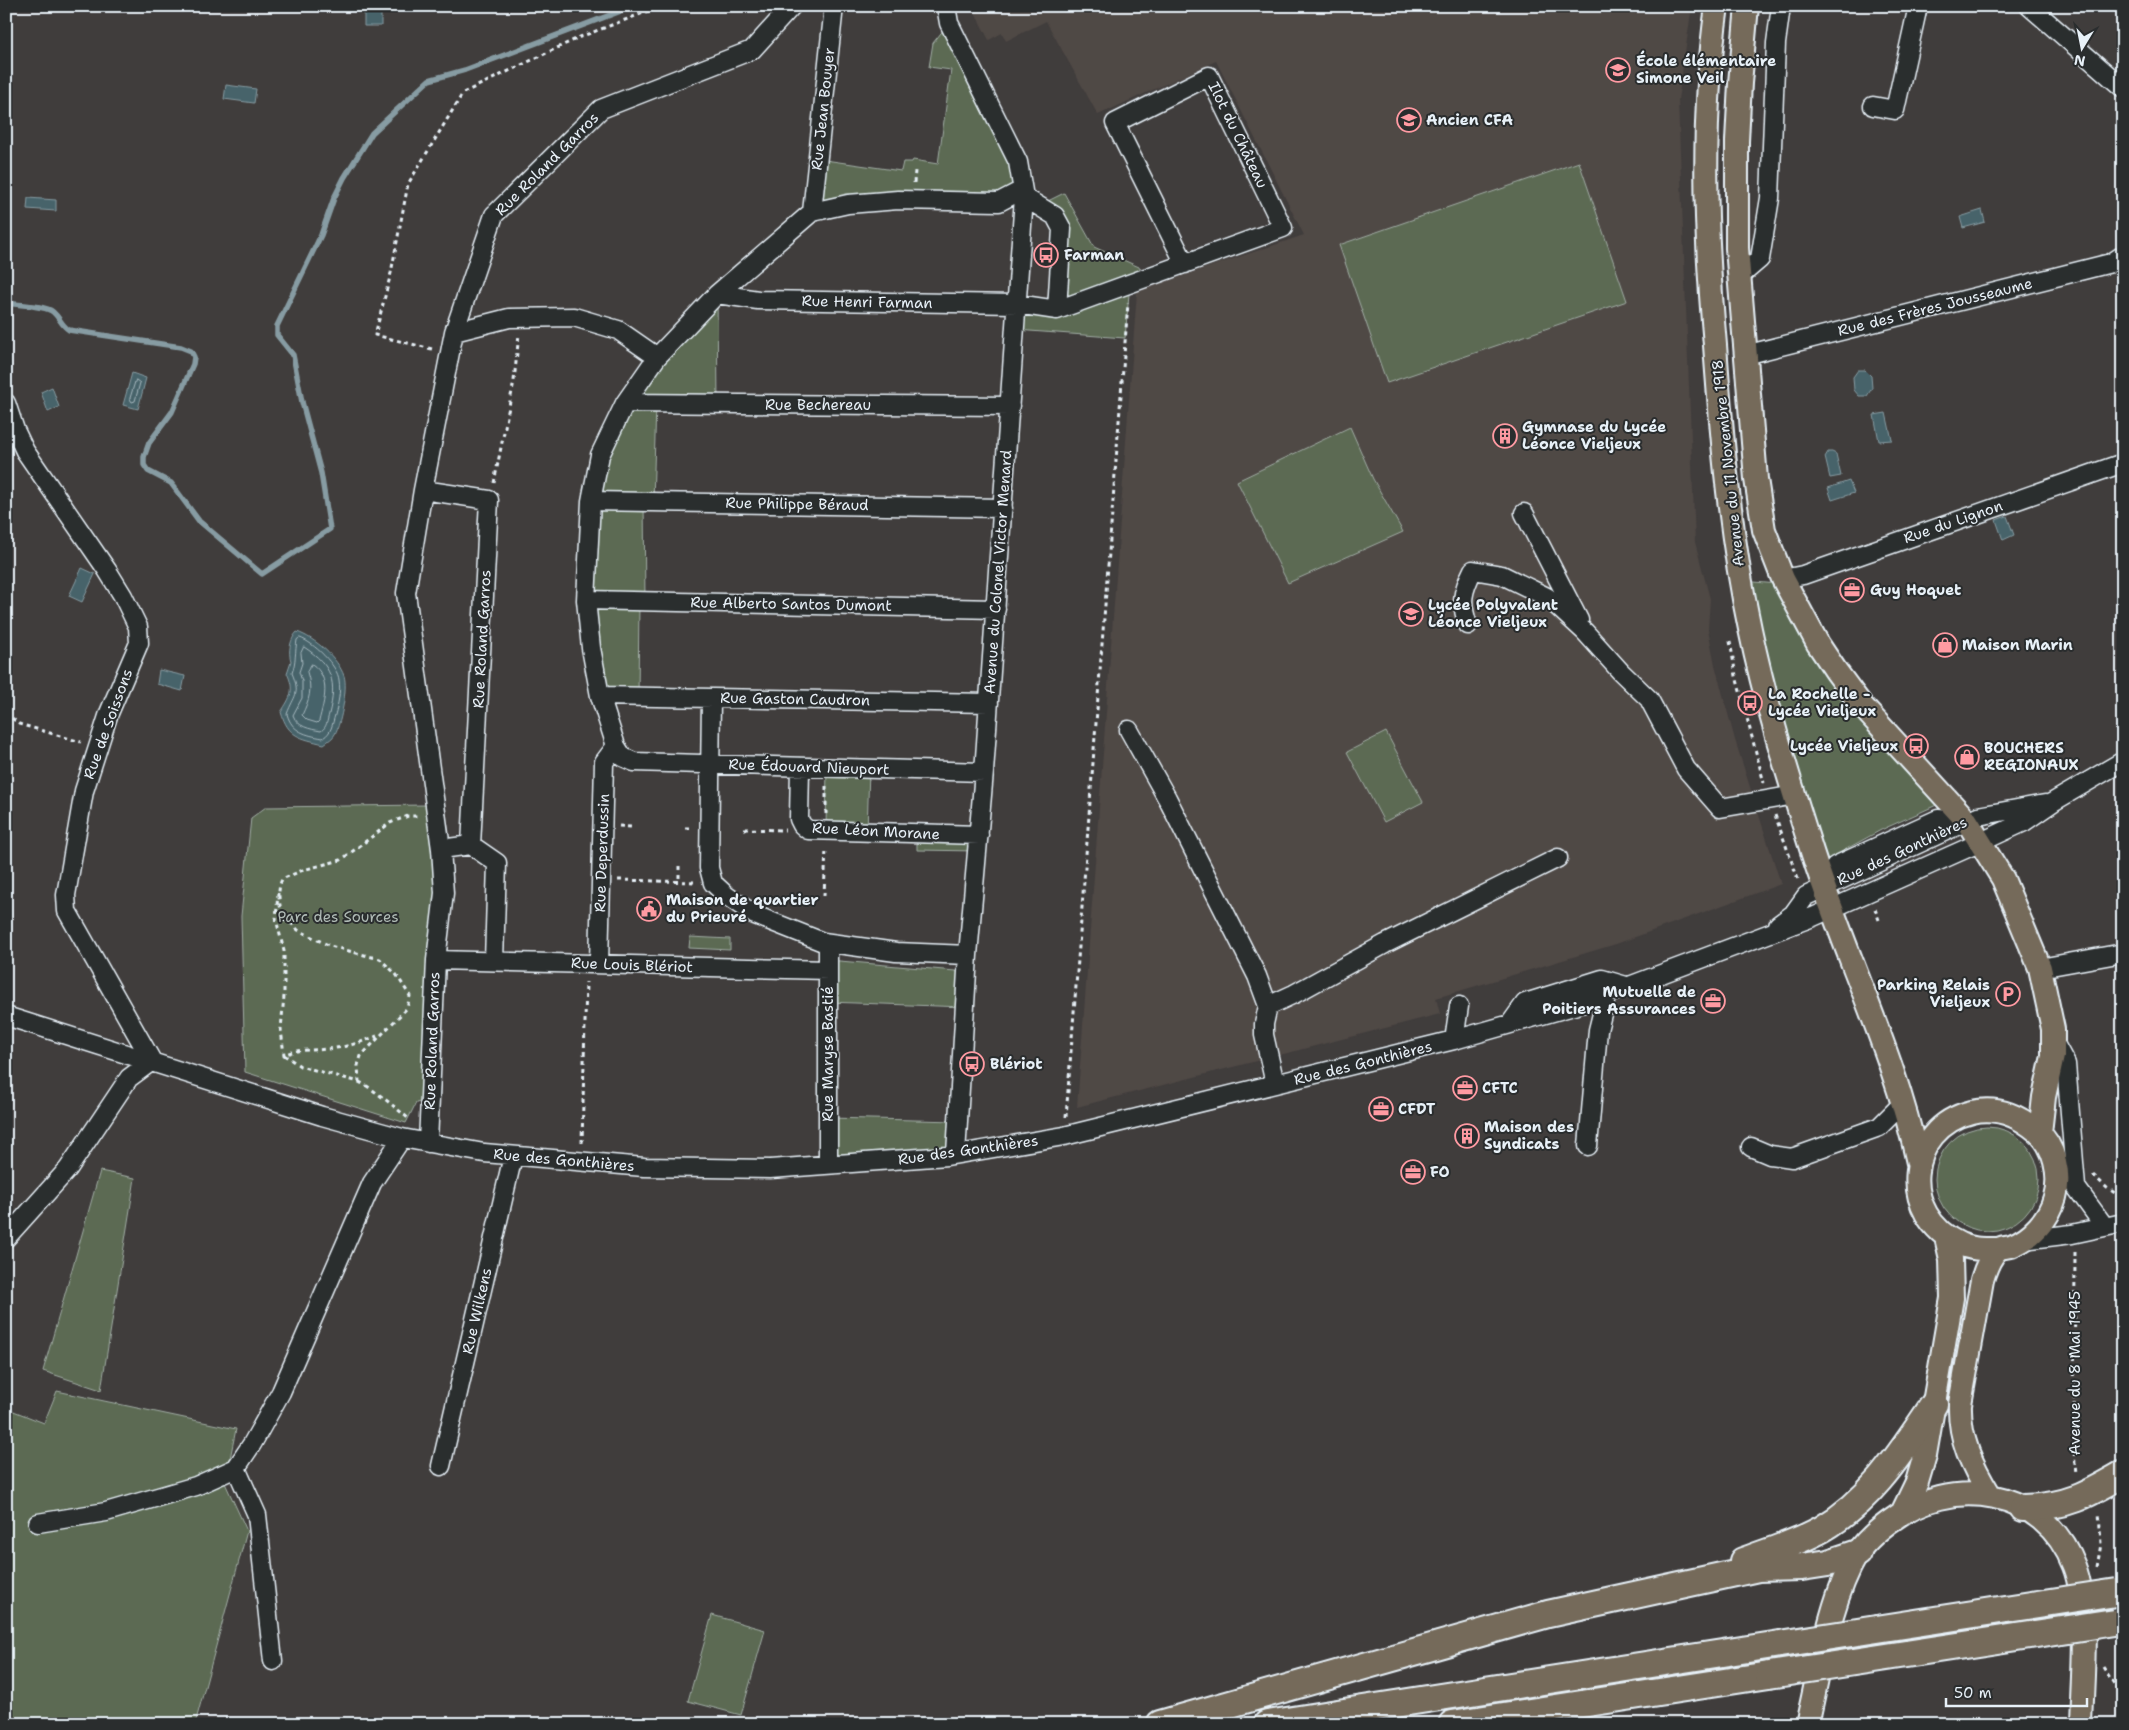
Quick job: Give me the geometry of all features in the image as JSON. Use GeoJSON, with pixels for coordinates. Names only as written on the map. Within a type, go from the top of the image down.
{"type":"FeatureCollection","features":[{"type":"Feature","properties":{"kind":"highway"},"geometry":{"type":"LineString","coordinates":[[1684,1583],[1798,1541],[1848,1511],[1872,1489],[1896,1461],[1934,1404]]}},
{"type":"Feature","properties":{"kind":"highway"},"geometry":{"type":"LineString","coordinates":[[2023,1508],[2046,1508],[2071,1502],[2123,1474]]}},
{"type":"Feature","properties":{"kind":"highway"},"geometry":{"type":"LineString","coordinates":[[1160,1724],[1548,1614],[1758,1568],[1802,1567],[1828,1563],[1858,1553]]}},
{"type":"Feature","properties":{"kind":"highway"},"geometry":{"type":"LineString","coordinates":[[1267,1724],[2119,1592]]}},
{"type":"Feature","properties":{"kind":"highway"},"geometry":{"type":"LineString","coordinates":[[1452,1724],[2118,1621]]}},
{"type":"Feature","properties":{"kind":"main road","name":"Avenue du 11 Novembre 1918"},"geometry":{"type":"LineString","coordinates":[[1717,6],[1710,82],[1707,195],[1711,304],[1727,483],[1749,628],[1763,685],[1795,795],[1832,908]]}},
{"type":"Feature","properties":{"kind":"main road","name":"Avenue du 11 Novembre 1918"},"geometry":{"type":"LineString","coordinates":[[1747,6],[1737,141],[1739,277],[1745,355],[1764,530],[1783,579],[1818,644],[1836,672],[1862,706],[1967,821],[1981,842]]}},
{"type":"Feature","properties":{"kind":"main road"},"geometry":{"type":"LineString","coordinates":[[1981,842],[2002,879],[2040,968],[2051,1016],[2054,1042],[2044,1097],[2040,1133]]}},
{"type":"Feature","properties":{"kind":"main road"},"geometry":{"type":"LineString","coordinates":[[1832,908],[1903,1103],[1918,1163]]}},
{"type":"Feature","properties":{"kind":"main road"},"geometry":{"type":"LineString","coordinates":[[1981,1109],[2002,1111],[2023,1119],[2040,1133],[2049,1146],[2055,1160],[2058,1178],[2055,1197],[2048,1214],[2038,1228],[2023,1240],[1998,1249],[1962,1245],[1946,1237],[1934,1226],[1924,1212],[1918,1196],[1916,1180],[1918,1163],[1926,1143],[1941,1126],[1959,1114],[1981,1109]]}},
{"type":"Feature","properties":{"kind":"main road"},"geometry":{"type":"LineString","coordinates":[[1903,1511],[1920,1473],[1952,1298],[1952,1259],[1946,1237]]}},
{"type":"Feature","properties":{"kind":"main road"},"geometry":{"type":"LineString","coordinates":[[1990,1494],[1969,1457],[1962,1439],[1960,1404],[1982,1280],[1988,1263],[1998,1249]]}},
{"type":"Feature","properties":{"kind":"main road"},"geometry":{"type":"LineString","coordinates":[[1808,1724],[1841,1588],[1858,1553],[1878,1530],[1903,1511],[1931,1499],[1960,1494],[1990,1494],[2023,1508],[2038,1518],[2054,1533],[2074,1566],[2080,1592],[2084,1633],[2081,1724]]}},
{"type":"Feature","properties":{"kind":"street","name":"Rue Roland Garros"},"geometry":{"type":"LineString","coordinates":[[428,1141],[436,960],[444,894],[441,849],[406,593],[423,490],[454,332],[494,215],[601,109],[752,50],[792,6]]}},
{"type":"Feature","properties":{"kind":"street","name":"Rue Jean Bouyer"},"geometry":{"type":"LineString","coordinates":[[812,212],[834,6]]}},
{"type":"Feature","properties":{"kind":"street","name":"Avenue du Colonel Victor Menard"},"geometry":{"type":"LineString","coordinates":[[946,6],[949,23],[1018,162],[1023,194],[1018,304],[984,772],[968,955],[956,1154]]}},
{"type":"Feature","properties":{"kind":"street"},"geometry":{"type":"LineString","coordinates":[[1739,277],[1760,259],[1766,224],[1770,198],[1776,43],[1781,6]]}},
{"type":"Feature","properties":{"kind":"street"},"geometry":{"type":"LineString","coordinates":[[1873,106],[1895,110],[1918,6]]}},
{"type":"Feature","properties":{"kind":"street"},"geometry":{"type":"LineString","coordinates":[[2029,6],[2123,88]]}},
{"type":"Feature","properties":{"kind":"street","name":"Ilot du Château"},"geometry":{"type":"LineString","coordinates":[[1057,310],[1130,283],[1185,264],[1283,228],[1210,76],[1115,123],[1185,264]]}},
{"type":"Feature","properties":{"kind":"street"},"geometry":{"type":"LineString","coordinates":[[616,746],[600,696],[590,648],[586,600],[590,501],[600,454],[626,403],[657,357],[717,294],[812,212],[848,204],[898,200],[999,202],[1023,194],[1055,216],[1062,229],[1057,310]]}},
{"type":"Feature","properties":{"kind":"street","name":"Rue des Frères Jousseaume"},"geometry":{"type":"LineString","coordinates":[[1745,355],[2110,263],[2123,255]]}},
{"type":"Feature","properties":{"kind":"street","name":"Rue Henri Farman"},"geometry":{"type":"LineString","coordinates":[[717,294],[758,300],[1018,304],[1057,310]]}},
{"type":"Feature","properties":{"kind":"street"},"geometry":{"type":"LineString","coordinates":[[454,332],[509,318],[574,317],[618,330],[657,357]]}},
{"type":"Feature","properties":{"kind":"street","name":"Rue de Soissons"},"geometry":{"type":"LineString","coordinates":[[6,403],[25,452],[107,570],[123,596],[138,627],[139,643],[109,713],[84,792],[66,895],[68,911],[152,1061]]}},
{"type":"Feature","properties":{"kind":"street","name":"Rue Bechereau"},"geometry":{"type":"LineString","coordinates":[[626,403],[1010,406]]}},
{"type":"Feature","properties":{"kind":"street","name":"Rue du Lignon"},"geometry":{"type":"LineString","coordinates":[[1783,579],[1803,575],[2123,463]]}},
{"type":"Feature","properties":{"kind":"street"},"geometry":{"type":"LineString","coordinates":[[423,490],[489,500]]}},
{"type":"Feature","properties":{"kind":"street","name":"Rue Roland Garros"},"geometry":{"type":"LineString","coordinates":[[471,844],[489,500]]}},
{"type":"Feature","properties":{"kind":"street","name":"Rue Philippe Béraud"},"geometry":{"type":"LineString","coordinates":[[590,501],[1003,508]]}},
{"type":"Feature","properties":{"kind":"street"},"geometry":{"type":"LineString","coordinates":[[1524,513],[1585,632]]}},
{"type":"Feature","properties":{"kind":"street"},"geometry":{"type":"LineString","coordinates":[[1468,625],[1463,610],[1464,589],[1473,570],[1502,575],[1547,597],[1585,632],[1621,672],[1649,699],[1686,768],[1720,808],[1795,795]]}},
{"type":"Feature","properties":{"kind":"street","name":"Rue Alberto Santos Dumont"},"geometry":{"type":"LineString","coordinates":[[586,600],[996,609]]}},
{"type":"Feature","properties":{"kind":"street","name":"Rue Gaston Caudron"},"geometry":{"type":"LineString","coordinates":[[600,696],[989,703]]}},
{"type":"Feature","properties":{"kind":"street"},"geometry":{"type":"LineString","coordinates":[[711,698],[709,868],[713,883],[727,896],[756,915],[828,943],[896,952],[968,955]]}},
{"type":"Feature","properties":{"kind":"street"},"geometry":{"type":"LineString","coordinates":[[1129,730],[1171,807],[1257,976],[1268,1006],[1264,1024],[1264,1035],[1275,1084]]}},
{"type":"Feature","properties":{"kind":"street","name":"Rue Édouard Nieuport"},"geometry":{"type":"LineString","coordinates":[[616,746],[623,757],[634,762],[984,772]]}},
{"type":"Feature","properties":{"kind":"street","name":"Rue Deperdussin"},"geometry":{"type":"LineString","coordinates":[[593,964],[601,880],[604,762],[616,746]]}},
{"type":"Feature","properties":{"kind":"street","name":"Rue des Gonthières"},"geometry":{"type":"LineString","coordinates":[[6,1016],[322,1116],[402,1138],[428,1141],[484,1153],[644,1167],[770,1169],[956,1154],[1064,1136],[1454,1040],[1584,1003],[1832,908],[1981,842],[2024,822],[2053,802],[2123,761]]}},
{"type":"Feature","properties":{"kind":"street","name":"Rue Léon Morane"},"geometry":{"type":"LineString","coordinates":[[800,767],[799,819],[808,830],[979,835]]}},
{"type":"Feature","properties":{"kind":"street","name":"Rue des Gonthières"},"geometry":{"type":"LineString","coordinates":[[1768,933],[1794,914],[1806,896],[1967,821],[1985,814],[2053,802]]}},
{"type":"Feature","properties":{"kind":"street"},"geometry":{"type":"LineString","coordinates":[[441,849],[471,844],[497,863],[494,962]]}},
{"type":"Feature","properties":{"kind":"street"},"geometry":{"type":"LineString","coordinates":[[1268,1006],[1294,994],[1384,944],[1558,858]]}},
{"type":"Feature","properties":{"kind":"street","name":"Rue Maryse Bastié"},"geometry":{"type":"LineString","coordinates":[[828,943],[828,1165]]}},
{"type":"Feature","properties":{"kind":"street"},"geometry":{"type":"LineString","coordinates":[[2040,968],[2123,953]]}},
{"type":"Feature","properties":{"kind":"street","name":"Rue Louis Blériot"},"geometry":{"type":"LineString","coordinates":[[436,960],[828,970]]}},
{"type":"Feature","properties":{"kind":"street"},"geometry":{"type":"LineString","coordinates":[[1510,1024],[1525,1003],[1602,979],[1626,986]]}},
{"type":"Feature","properties":{"kind":"street"},"geometry":{"type":"LineString","coordinates":[[1588,1146],[1598,1030],[1607,994]]}},
{"type":"Feature","properties":{"kind":"street"},"geometry":{"type":"LineString","coordinates":[[1454,1040],[1458,1006]]}},
{"type":"Feature","properties":{"kind":"street"},"geometry":{"type":"LineString","coordinates":[[2054,1042],[2066,1064],[2076,1187]]}},
{"type":"Feature","properties":{"kind":"street"},"geometry":{"type":"LineString","coordinates":[[6,1238],[20,1225],[68,1169],[129,1078],[152,1061]]}},
{"type":"Feature","properties":{"kind":"street"},"geometry":{"type":"LineString","coordinates":[[1752,1147],[1770,1155],[1792,1158],[1879,1127],[1903,1103]]}},
{"type":"Feature","properties":{"kind":"street"},"geometry":{"type":"LineString","coordinates":[[38,1523],[106,1512],[196,1486],[236,1468],[282,1392],[372,1183],[402,1138]]}},
{"type":"Feature","properties":{"kind":"street","name":"Rue Wilkens"},"geometry":{"type":"LineString","coordinates":[[441,1466],[513,1156]]}},
{"type":"Feature","properties":{"kind":"street"},"geometry":{"type":"LineString","coordinates":[[2055,1160],[2105,1227]]}},
{"type":"Feature","properties":{"kind":"street"},"geometry":{"type":"LineString","coordinates":[[2023,1240],[2072,1234],[2123,1223]]}},
{"type":"Feature","properties":{"kind":"street"},"geometry":{"type":"LineString","coordinates":[[236,1468],[257,1515],[273,1662]]}},
{"type":"Feature","properties":{"kind":"path"},"geometry":{"type":"LineString","coordinates":[[449,354],[376,335],[391,273],[408,184],[463,93],[580,37],[662,6]]}},
{"type":"Feature","properties":{"kind":"path"},"geometry":{"type":"LineString","coordinates":[[1064,1136],[1130,283]]}},
{"type":"Feature","properties":{"kind":"path"},"geometry":{"type":"LineString","coordinates":[[489,500],[514,381],[521,318]]}},
{"type":"Feature","properties":{"kind":"path"},"geometry":{"type":"LineString","coordinates":[[6,713],[19,724],[98,747]]}},
{"type":"Feature","properties":{"kind":"path"},"geometry":{"type":"LineString","coordinates":[[824,896],[827,768]]}},
{"type":"Feature","properties":{"kind":"path"},"geometry":{"type":"LineString","coordinates":[[428,1141],[403,1113],[376,1094],[367,1084],[300,1066],[284,1055],[281,1029],[284,996],[284,951],[276,919],[278,886],[282,879],[289,875],[341,860],[350,852],[366,843],[381,829],[400,818],[436,817]]}},
{"type":"Feature","properties":{"kind":"path"},"geometry":{"type":"LineString","coordinates":[[624,826],[631,826]]}},
{"type":"Feature","properties":{"kind":"path"},"geometry":{"type":"LineString","coordinates":[[744,829],[808,830]]}},
{"type":"Feature","properties":{"kind":"path"},"geometry":{"type":"LineString","coordinates":[[679,866],[679,882]]}},
{"type":"Feature","properties":{"kind":"path"},"geometry":{"type":"LineString","coordinates":[[601,880],[713,883]]}},
{"type":"Feature","properties":{"kind":"path"},"geometry":{"type":"LineString","coordinates":[[278,886],[284,920],[298,930],[330,946],[380,958],[404,985],[410,996],[406,1008],[361,1056],[358,1065],[358,1082]]}},
{"type":"Feature","properties":{"kind":"path"},"geometry":{"type":"LineString","coordinates":[[582,1143],[593,964]]}},
{"type":"Feature","properties":{"kind":"path"},"geometry":{"type":"LineString","coordinates":[[284,1055],[296,1050],[328,1049],[363,1042],[382,1034]]}},
{"type":"Feature","properties":{"kind":"path"},"geometry":{"type":"LineString","coordinates":[[2107,1188],[2123,1198]]}},
{"type":"Feature","properties":{"kind":"path","name":"Avenue du 8 Mai 1945"},"geometry":{"type":"LineString","coordinates":[[2072,1234],[2075,1245],[2074,1452],[2076,1477],[2090,1493],[2098,1507],[2101,1522],[2101,1544],[2097,1565]]}},
{"type":"Feature","properties":{"kind":"path"},"geometry":{"type":"LineString","coordinates":[[2102,1663],[2123,1696]]}},
{"type":"Feature","properties":{"kind":"shaded area","name":"Lycée Polyvalent Léonce Vieljeux"},"geometry":{"type":"Polygon","coordinates":[[[975,6],[1692,6],[1678,100],[1695,542],[1710,599],[1708,629],[1715,665],[1735,740],[1781,884],[1616,944],[1436,998],[1440,1014],[1077,1107],[1137,291],[1304,235],[1216,61],[1098,115],[1046,21],[1006,41],[1002,33],[989,40],[975,13],[975,6]]]}},
{"type":"Feature","properties":{"kind":"green space"},"geometry":{"type":"Polygon","coordinates":[[[949,23],[1022,190],[999,202],[812,212],[818,159],[901,171],[903,162],[912,162],[913,160],[938,164],[951,70],[929,67],[933,43],[949,23]]]}},
{"type":"Feature","properties":{"kind":"green space"},"geometry":{"type":"Polygon","coordinates":[[[1579,162],[1627,301],[1387,383],[1339,245],[1579,162]]]}},
{"type":"Feature","properties":{"kind":"green space"},"geometry":{"type":"Polygon","coordinates":[[[1064,193],[1094,247],[1139,267],[1143,278],[1130,283],[1125,338],[1016,330],[1017,304],[1056,310],[1062,229],[1038,206],[1064,193]]]}},
{"type":"Feature","properties":{"kind":"green space"},"geometry":{"type":"Polygon","coordinates":[[[717,294],[718,404],[656,404],[653,502],[644,502],[645,601],[639,601],[638,697],[600,696],[591,648],[591,501],[625,403],[717,294]]]}},
{"type":"Feature","properties":{"kind":"green space"},"geometry":{"type":"Polygon","coordinates":[[[1350,427],[1373,479],[1403,532],[1288,583],[1237,481],[1350,427]]]}},
{"type":"Feature","properties":{"kind":"green space"},"geometry":{"type":"Polygon","coordinates":[[[1742,581],[1778,584],[1806,647],[1852,711],[1941,803],[1881,830],[1817,865],[1742,581]]]}},
{"type":"Feature","properties":{"kind":"green space"},"geometry":{"type":"Polygon","coordinates":[[[1386,732],[1423,802],[1384,822],[1347,752],[1386,732]]]}},
{"type":"Feature","properties":{"kind":"green space"},"geometry":{"type":"Polygon","coordinates":[[[827,767],[869,769],[867,832],[826,830],[827,767]]]}},
{"type":"Feature","properties":{"kind":"green space","name":"Parc des Sources"},"geometry":{"type":"Polygon","coordinates":[[[426,805],[436,889],[424,1101],[416,1103],[406,1123],[245,1072],[241,916],[251,818],[266,807],[426,805]]]}},
{"type":"Feature","properties":{"kind":"green space"},"geometry":{"type":"Polygon","coordinates":[[[917,833],[979,835],[977,851],[917,850],[917,833]]]}},
{"type":"Feature","properties":{"kind":"green space"},"geometry":{"type":"Polygon","coordinates":[[[690,937],[730,939],[730,950],[689,948],[690,937]]]}},
{"type":"Feature","properties":{"kind":"green space"},"geometry":{"type":"Polygon","coordinates":[[[828,960],[967,972],[965,1007],[828,1002],[828,960]]]}},
{"type":"Feature","properties":{"kind":"green space"},"geometry":{"type":"Polygon","coordinates":[[[828,1118],[958,1121],[956,1154],[828,1165],[828,1118]]]}},
{"type":"Feature","properties":{"kind":"green space"},"geometry":{"type":"Polygon","coordinates":[[[1987,1127],[2007,1131],[2024,1142],[2035,1159],[2039,1179],[2035,1199],[2024,1216],[2007,1227],[1987,1231],[1967,1227],[1950,1216],[1939,1199],[1935,1179],[1939,1159],[1950,1142],[1967,1131],[1987,1127]]]}},
{"type":"Feature","properties":{"kind":"green space"},"geometry":{"type":"Polygon","coordinates":[[[100,1171],[135,1178],[101,1390],[43,1371],[100,1171]]]}},
{"type":"Feature","properties":{"kind":"green space"},"geometry":{"type":"Polygon","coordinates":[[[57,1391],[236,1429],[225,1483],[247,1531],[195,1724],[6,1724],[6,1408],[44,1423],[57,1391]]]}},
{"type":"Feature","properties":{"kind":"green space"},"geometry":{"type":"Polygon","coordinates":[[[712,1615],[765,1630],[741,1715],[688,1701],[712,1615]]]}},
{"type":"Feature","properties":{"kind":"water"},"geometry":{"type":"Polygon","coordinates":[[[364,6],[381,6],[381,26],[364,26],[364,6]]]}},
{"type":"Feature","properties":{"kind":"water"},"geometry":{"type":"Polygon","coordinates":[[[226,85],[256,89],[254,103],[224,99],[226,85]]]}},
{"type":"Feature","properties":{"kind":"water"},"geometry":{"type":"Polygon","coordinates":[[[28,198],[56,200],[56,211],[27,209],[28,198]]]}},
{"type":"Feature","properties":{"kind":"water"},"geometry":{"type":"Polygon","coordinates":[[[1982,210],[1985,222],[1963,228],[1960,217],[1982,210]]]}},
{"type":"Feature","properties":{"kind":"water"},"geometry":{"type":"Polygon","coordinates":[[[1858,370],[1865,370],[1871,376],[1872,388],[1867,396],[1859,396],[1854,390],[1853,377],[1858,370]]]}},
{"type":"Feature","properties":{"kind":"water"},"geometry":{"type":"Polygon","coordinates":[[[132,373],[146,378],[138,409],[123,405],[132,373]]]}},
{"type":"Feature","properties":{"kind":"water"},"geometry":{"type":"Polygon","coordinates":[[[52,387],[59,407],[48,412],[41,392],[52,387]]]}},
{"type":"Feature","properties":{"kind":"water"},"geometry":{"type":"Polygon","coordinates":[[[1886,413],[1892,440],[1879,441],[1874,415],[1886,413]]]}},
{"type":"Feature","properties":{"kind":"water"},"geometry":{"type":"Polygon","coordinates":[[[1828,452],[1836,454],[1841,476],[1830,478],[1825,457],[1828,452]]]}},
{"type":"Feature","properties":{"kind":"water"},"geometry":{"type":"Polygon","coordinates":[[[1849,481],[1854,493],[1832,500],[1828,488],[1849,481]]]}},
{"type":"Feature","properties":{"kind":"water"},"geometry":{"type":"Polygon","coordinates":[[[2007,516],[2014,535],[2003,540],[1996,520],[2007,516]]]}},
{"type":"Feature","properties":{"kind":"water"},"geometry":{"type":"Polygon","coordinates":[[[82,568],[95,574],[82,602],[69,596],[82,568]]]}},
{"type":"Feature","properties":{"kind":"water"},"geometry":{"type":"Polygon","coordinates":[[[297,632],[325,649],[337,662],[344,676],[344,696],[340,722],[334,735],[324,744],[302,738],[291,732],[281,712],[291,693],[291,684],[287,673],[291,661],[290,646],[297,632]]]}},
{"type":"Feature","properties":{"kind":"water"},"geometry":{"type":"Polygon","coordinates":[[[159,670],[185,676],[182,691],[157,684],[159,670]]]}},
{"type":"Feature","properties":{"kind":"waterway"},"geometry":{"type":"LineString","coordinates":[[6,303],[49,310],[69,330],[181,347],[191,351],[194,357],[193,364],[172,412],[149,443],[144,457],[144,465],[148,471],[171,483],[199,521],[262,574],[330,529],[321,473],[302,402],[293,355],[277,335],[277,326],[321,235],[334,198],[372,133],[429,80],[465,70],[634,6]]}},
{"type":"Feature","properties":{"kind":"place","name":"École élémentaire Simone Veil"},"geometry":{"type":"Point","coordinates":[1618,70]}},
{"type":"Feature","properties":{"kind":"place","name":"Ancien CFA"},"geometry":{"type":"Point","coordinates":[1409,120]}},
{"type":"Feature","properties":{"kind":"place","name":"Farman"},"geometry":{"type":"Point","coordinates":[1046,255]}},
{"type":"Feature","properties":{"kind":"place","name":"Gymnase du Lycée Léonce Vieljeux"},"geometry":{"type":"Point","coordinates":[1505,436]}},
{"type":"Feature","properties":{"kind":"place","name":"Guy Hoquet"},"geometry":{"type":"Point","coordinates":[1852,590]}},
{"type":"Feature","properties":{"kind":"place","name":"Lycée Polyvalent Léonce Vieljeux"},"geometry":{"type":"Point","coordinates":[1411,614]}},
{"type":"Feature","properties":{"kind":"place","name":"Maison Marin"},"geometry":{"type":"Point","coordinates":[1945,645]}},
{"type":"Feature","properties":{"kind":"place","name":"La Rochelle - Lycée Vieljeux"},"geometry":{"type":"Point","coordinates":[1750,703]}},
{"type":"Feature","properties":{"kind":"place","name":"Lycée Vieljeux"},"geometry":{"type":"Point","coordinates":[1916,746]}},
{"type":"Feature","properties":{"kind":"place","name":"BOUCHERS REGIONAUX"},"geometry":{"type":"Point","coordinates":[1967,757]}},
{"type":"Feature","properties":{"kind":"place","name":"Maison de quartier du Prieuré"},"geometry":{"type":"Point","coordinates":[649,909]}},
{"type":"Feature","properties":{"kind":"place","name":"Parking Relais Vieljeux"},"geometry":{"type":"Point","coordinates":[2008,994]}},
{"type":"Feature","properties":{"kind":"place","name":"Mutuelle de Poitiers Assurances"},"geometry":{"type":"Point","coordinates":[1713,1001]}},
{"type":"Feature","properties":{"kind":"place","name":"Blériot"},"geometry":{"type":"Point","coordinates":[972,1064]}},
{"type":"Feature","properties":{"kind":"place","name":"CFTC"},"geometry":{"type":"Point","coordinates":[1465,1088]}},
{"type":"Feature","properties":{"kind":"place","name":"CFDT"},"geometry":{"type":"Point","coordinates":[1381,1109]}},
{"type":"Feature","properties":{"kind":"place","name":"Maison des Syndicats"},"geometry":{"type":"Point","coordinates":[1467,1136]}},
{"type":"Feature","properties":{"kind":"place","name":"FO"},"geometry":{"type":"Point","coordinates":[1413,1172]}}]}
